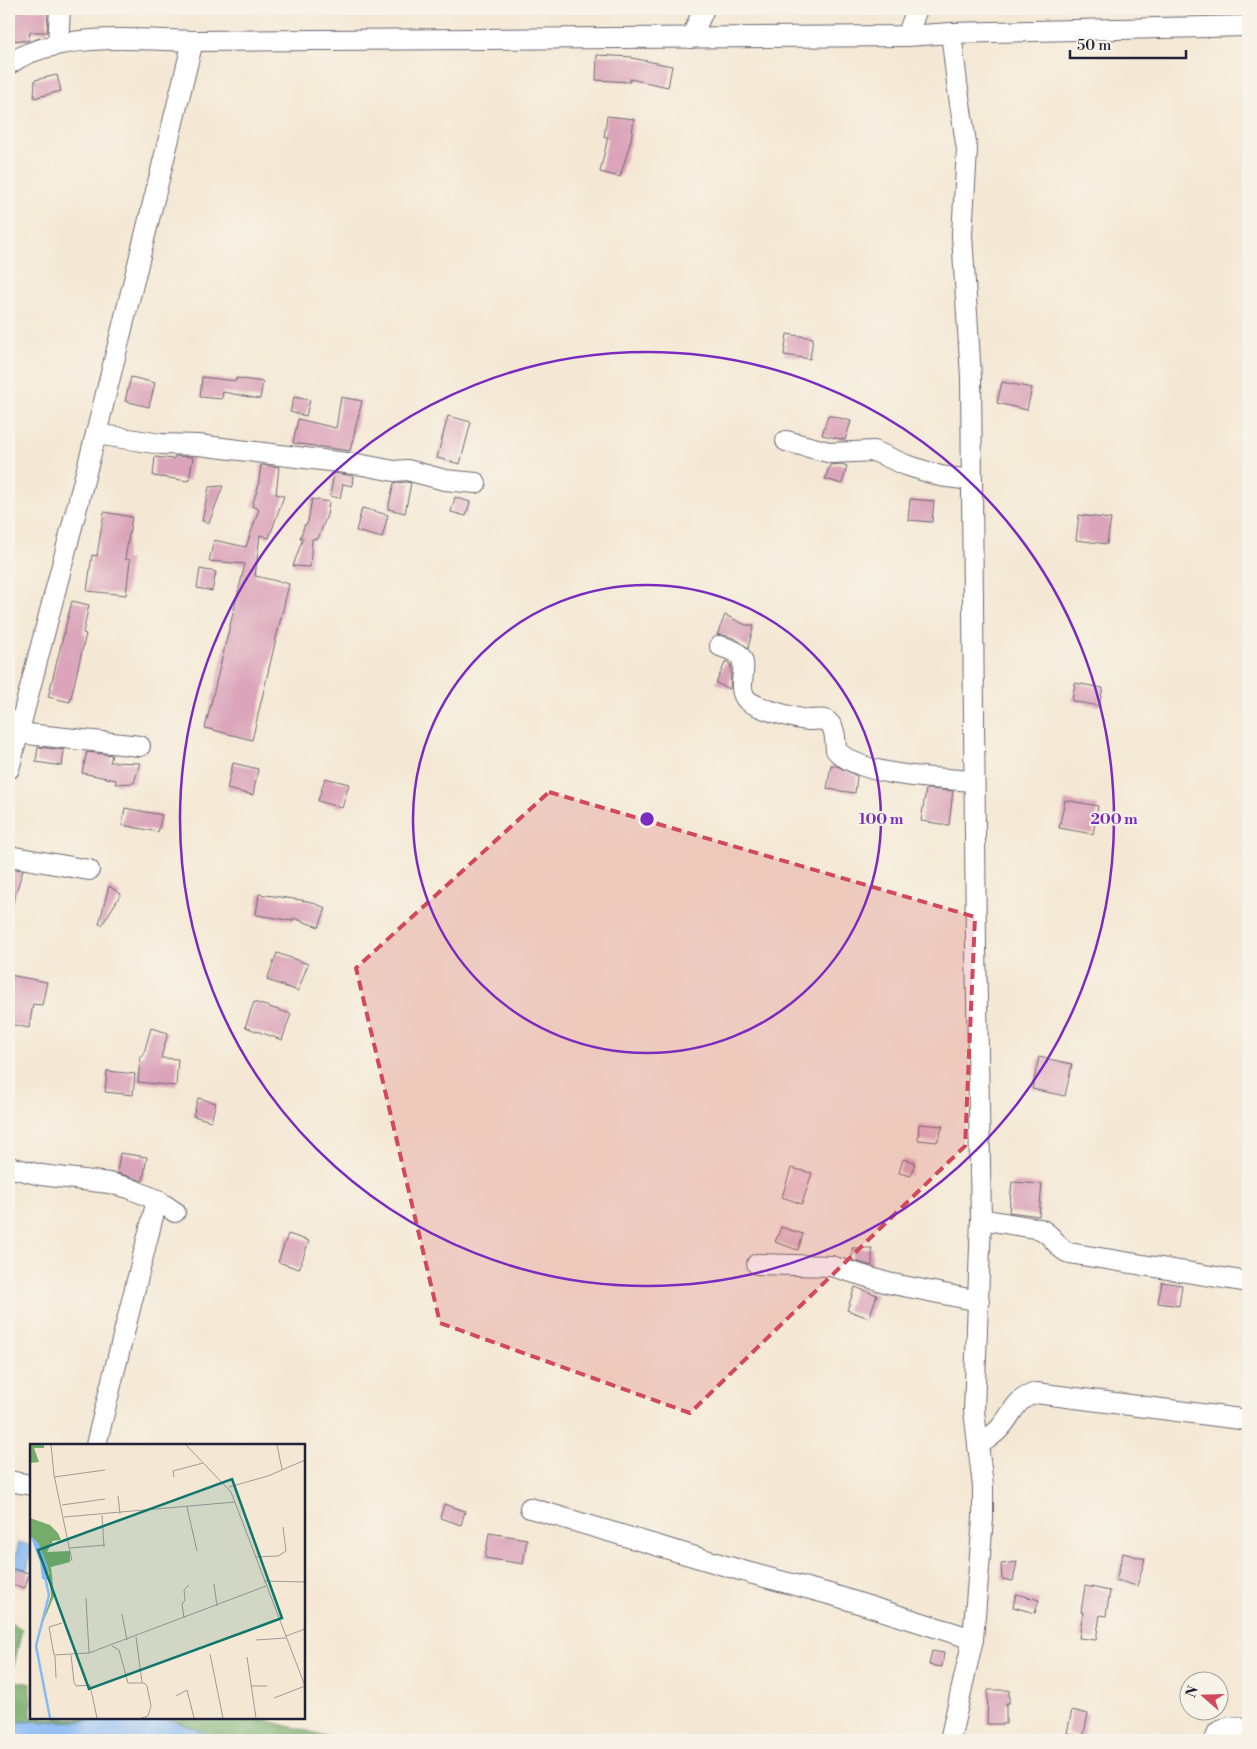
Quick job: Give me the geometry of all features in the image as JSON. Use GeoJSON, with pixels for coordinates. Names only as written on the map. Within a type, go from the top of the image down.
{"type":"FeatureCollection","features":[{"type":"Feature","properties":{"kind":"street"},"geometry":{"type":"LineString","coordinates":[[58,44],[60,9]]}},
{"type":"Feature","properties":{"kind":"street"},"geometry":{"type":"LineString","coordinates":[[692,38],[704,9]]}},
{"type":"Feature","properties":{"kind":"street"},"geometry":{"type":"LineString","coordinates":[[907,36],[917,9]]}},
{"type":"Feature","properties":{"kind":"street"},"geometry":{"type":"LineString","coordinates":[[9,64],[28,53],[58,44],[99,39],[193,41],[907,36],[951,33],[1248,26]]}},
{"type":"Feature","properties":{"kind":"street"},"geometry":{"type":"LineString","coordinates":[[950,1740],[973,1639],[983,1520],[983,1486],[974,1411],[981,1219],[974,781],[971,377],[962,235],[967,150],[951,33]]}},
{"type":"Feature","properties":{"kind":"street"},"geometry":{"type":"LineString","coordinates":[[9,770],[96,434],[193,41]]}},
{"type":"Feature","properties":{"kind":"street"},"geometry":{"type":"LineString","coordinates":[[96,434],[161,444],[198,445],[394,471],[406,470],[446,480],[476,483]]}},
{"type":"Feature","properties":{"kind":"street"},"geometry":{"type":"LineString","coordinates":[[786,441],[832,452],[874,451],[906,465],[940,476],[971,480]]}},
{"type":"Feature","properties":{"kind":"street"},"geometry":{"type":"LineString","coordinates":[[720,646],[738,654],[741,658],[743,663],[742,693],[748,700],[756,706],[805,719],[824,720],[829,723],[834,731],[836,750],[849,760],[862,766],[917,776],[974,781]]}},
{"type":"Feature","properties":{"kind":"street"},"geometry":{"type":"LineString","coordinates":[[18,733],[140,746]]}},
{"type":"Feature","properties":{"kind":"street"},"geometry":{"type":"LineString","coordinates":[[9,856],[89,870]]}},
{"type":"Feature","properties":{"kind":"street"},"geometry":{"type":"LineString","coordinates":[[9,1167],[129,1188],[156,1200],[175,1212]]}},
{"type":"Feature","properties":{"kind":"street"},"geometry":{"type":"LineString","coordinates":[[96,1444],[156,1200]]}},
{"type":"Feature","properties":{"kind":"street"},"geometry":{"type":"LineString","coordinates":[[981,1219],[1040,1229],[1049,1233],[1061,1250],[1069,1253],[1248,1282]]}},
{"type":"Feature","properties":{"kind":"street"},"geometry":{"type":"LineString","coordinates":[[757,1264],[831,1266],[888,1283],[979,1301]]}},
{"type":"Feature","properties":{"kind":"street"},"geometry":{"type":"LineString","coordinates":[[978,1446],[1000,1428],[1019,1401],[1036,1393],[1248,1420]]}},
{"type":"Feature","properties":{"kind":"street"},"geometry":{"type":"LineString","coordinates":[[9,1481],[30,1485]]}},
{"type":"Feature","properties":{"kind":"street"},"geometry":{"type":"LineString","coordinates":[[530,1508],[833,1595],[973,1639]]}},
{"type":"Feature","properties":{"kind":"street"},"geometry":{"type":"LineString","coordinates":[[1215,1740],[1218,1732],[1230,1727],[1248,1728]]}},
{"type":"Feature","properties":{"kind":"highlighted area"},"geometry":{"type":"Polygon","coordinates":[[[549,792],[975,917],[965,1146],[690,1413],[440,1323],[356,968],[549,792]]]}},
{"type":"Feature","properties":{"kind":"green space"},"geometry":{"type":"Polygon","coordinates":[[[9,1622],[22,1629],[11,1680],[30,1684],[30,1719],[261,1719],[343,1740],[224,1740],[171,1720],[9,1722],[9,1622]]]}},
{"type":"Feature","properties":{"kind":"water"},"geometry":{"type":"Polygon","coordinates":[[[19,1542],[30,1546],[27,1571],[13,1568],[19,1542]]]}},
{"type":"Feature","properties":{"kind":"water"},"geometry":{"type":"Polygon","coordinates":[[[171,1720],[224,1740],[9,1740],[9,1722],[171,1720]]]}},
{"type":"Feature","properties":{"kind":"building"},"geometry":{"type":"Polygon","coordinates":[[[9,9],[48,10],[47,32],[30,32],[29,40],[26,41],[9,40],[9,9]]]}},
{"type":"Feature","properties":{"kind":"building"},"geometry":{"type":"Polygon","coordinates":[[[597,55],[632,57],[672,66],[668,87],[630,79],[630,82],[596,80],[597,55]]]}},
{"type":"Feature","properties":{"kind":"building"},"geometry":{"type":"Polygon","coordinates":[[[57,75],[61,91],[34,98],[35,80],[57,75]]]}},
{"type":"Feature","properties":{"kind":"building"},"geometry":{"type":"Polygon","coordinates":[[[607,116],[634,119],[631,140],[620,177],[600,172],[608,137],[604,137],[607,116]]]}},
{"type":"Feature","properties":{"kind":"building"},"geometry":{"type":"Polygon","coordinates":[[[787,334],[813,338],[810,359],[784,355],[787,334]]]}},
{"type":"Feature","properties":{"kind":"building"},"geometry":{"type":"Polygon","coordinates":[[[131,377],[155,383],[149,407],[125,401],[131,377]]]}},
{"type":"Feature","properties":{"kind":"building"},"geometry":{"type":"Polygon","coordinates":[[[202,377],[236,381],[236,378],[263,382],[260,399],[223,392],[222,399],[200,397],[202,377]]]}},
{"type":"Feature","properties":{"kind":"building"},"geometry":{"type":"Polygon","coordinates":[[[1002,382],[1032,388],[1027,410],[997,403],[1002,382]]]}},
{"type":"Feature","properties":{"kind":"building"},"geometry":{"type":"Polygon","coordinates":[[[294,397],[310,400],[306,416],[290,412],[294,397]]]}},
{"type":"Feature","properties":{"kind":"building"},"geometry":{"type":"Polygon","coordinates":[[[341,397],[362,401],[350,451],[293,443],[298,419],[336,428],[341,397]]]}},
{"type":"Feature","properties":{"kind":"building"},"geometry":{"type":"Polygon","coordinates":[[[828,415],[851,421],[845,440],[822,435],[828,415]]]}},
{"type":"Feature","properties":{"kind":"building"},"geometry":{"type":"Polygon","coordinates":[[[448,416],[471,422],[460,464],[437,458],[448,416]]]}},
{"type":"Feature","properties":{"kind":"building"},"geometry":{"type":"Polygon","coordinates":[[[175,456],[193,457],[189,481],[153,476],[155,457],[174,459],[175,456]]]}},
{"type":"Feature","properties":{"kind":"building"},"geometry":{"type":"Polygon","coordinates":[[[842,464],[847,466],[842,484],[825,479],[830,465],[842,464]]]}},
{"type":"Feature","properties":{"kind":"building"},"geometry":{"type":"Polygon","coordinates":[[[261,465],[279,467],[276,494],[284,496],[269,538],[260,535],[255,576],[289,584],[252,740],[205,728],[245,564],[209,561],[214,540],[246,547],[259,509],[252,506],[258,487],[261,465]]]}},
{"type":"Feature","properties":{"kind":"building"},"geometry":{"type":"Polygon","coordinates":[[[334,473],[353,476],[352,486],[343,484],[340,498],[330,496],[334,473]]]}},
{"type":"Feature","properties":{"kind":"building"},"geometry":{"type":"Polygon","coordinates":[[[394,483],[411,483],[405,513],[388,509],[394,483]]]}},
{"type":"Feature","properties":{"kind":"building"},"geometry":{"type":"Polygon","coordinates":[[[223,486],[209,523],[202,521],[209,487],[223,486]]]}},
{"type":"Feature","properties":{"kind":"building"},"geometry":{"type":"Polygon","coordinates":[[[455,497],[470,502],[466,516],[451,512],[455,497]]]}},
{"type":"Feature","properties":{"kind":"building"},"geometry":{"type":"Polygon","coordinates":[[[312,499],[329,502],[327,515],[318,539],[312,539],[310,567],[293,566],[303,538],[300,538],[308,521],[312,499]]]}},
{"type":"Feature","properties":{"kind":"building"},"geometry":{"type":"Polygon","coordinates":[[[910,499],[934,501],[932,522],[908,520],[910,499]]]}},
{"type":"Feature","properties":{"kind":"building"},"geometry":{"type":"Polygon","coordinates":[[[362,508],[388,515],[382,538],[356,531],[362,508]]]}},
{"type":"Feature","properties":{"kind":"building"},"geometry":{"type":"Polygon","coordinates":[[[104,512],[132,517],[125,559],[130,560],[126,595],[87,591],[92,555],[97,556],[104,512]]]}},
{"type":"Feature","properties":{"kind":"building"},"geometry":{"type":"Polygon","coordinates":[[[1079,515],[1111,519],[1107,544],[1076,540],[1079,515]]]}},
{"type":"Feature","properties":{"kind":"building"},"geometry":{"type":"Polygon","coordinates":[[[200,569],[216,572],[212,591],[197,588],[200,569]]]}},
{"type":"Feature","properties":{"kind":"building"},"geometry":{"type":"Polygon","coordinates":[[[72,601],[89,605],[83,633],[86,634],[70,702],[48,697],[72,601]]]}},
{"type":"Feature","properties":{"kind":"building"},"geometry":{"type":"Polygon","coordinates":[[[725,615],[746,625],[754,625],[748,648],[736,639],[717,635],[725,615]]]}},
{"type":"Feature","properties":{"kind":"building"},"geometry":{"type":"Polygon","coordinates":[[[726,661],[731,665],[730,689],[716,683],[726,661]]]}},
{"type":"Feature","properties":{"kind":"building"},"geometry":{"type":"Polygon","coordinates":[[[1075,683],[1103,688],[1099,706],[1072,701],[1075,683]]]}},
{"type":"Feature","properties":{"kind":"building"},"geometry":{"type":"Polygon","coordinates":[[[38,747],[64,750],[62,766],[36,762],[38,747]]]}},
{"type":"Feature","properties":{"kind":"building"},"geometry":{"type":"Polygon","coordinates":[[[87,752],[112,755],[110,762],[140,763],[134,783],[115,784],[116,780],[82,773],[87,752]]]}},
{"type":"Feature","properties":{"kind":"building"},"geometry":{"type":"Polygon","coordinates":[[[233,763],[258,769],[253,795],[227,789],[233,763]]]}},
{"type":"Feature","properties":{"kind":"building"},"geometry":{"type":"Polygon","coordinates":[[[831,765],[857,776],[855,793],[827,789],[831,765]]]}},
{"type":"Feature","properties":{"kind":"building"},"geometry":{"type":"Polygon","coordinates":[[[325,778],[349,784],[342,808],[318,801],[325,778]]]}},
{"type":"Feature","properties":{"kind":"building"},"geometry":{"type":"Polygon","coordinates":[[[926,789],[953,791],[949,825],[921,821],[926,789]]]}},
{"type":"Feature","properties":{"kind":"building"},"geometry":{"type":"Polygon","coordinates":[[[1065,800],[1098,806],[1093,834],[1059,828],[1065,800]]]}},
{"type":"Feature","properties":{"kind":"building"},"geometry":{"type":"Polygon","coordinates":[[[125,808],[162,815],[158,832],[122,825],[125,808]]]}},
{"type":"Feature","properties":{"kind":"building"},"geometry":{"type":"Polygon","coordinates":[[[9,868],[23,870],[12,905],[9,905],[9,868]]]}},
{"type":"Feature","properties":{"kind":"building"},"geometry":{"type":"Polygon","coordinates":[[[109,886],[121,894],[102,925],[99,924],[109,886]]]}},
{"type":"Feature","properties":{"kind":"building"},"geometry":{"type":"Polygon","coordinates":[[[259,894],[308,901],[326,908],[319,927],[293,918],[293,921],[256,915],[259,894]]]}},
{"type":"Feature","properties":{"kind":"building"},"geometry":{"type":"Polygon","coordinates":[[[277,953],[308,964],[298,991],[267,980],[277,953]]]}},
{"type":"Feature","properties":{"kind":"building"},"geometry":{"type":"Polygon","coordinates":[[[9,975],[47,982],[42,1005],[33,1004],[29,1028],[9,1024],[9,975]]]}},
{"type":"Feature","properties":{"kind":"building"},"geometry":{"type":"Polygon","coordinates":[[[254,1002],[291,1014],[282,1040],[245,1027],[254,1002]]]}},
{"type":"Feature","properties":{"kind":"building"},"geometry":{"type":"Polygon","coordinates":[[[151,1028],[168,1033],[161,1058],[178,1059],[176,1086],[138,1082],[140,1056],[143,1056],[151,1028]]]}},
{"type":"Feature","properties":{"kind":"building"},"geometry":{"type":"Polygon","coordinates":[[[1039,1057],[1072,1064],[1065,1096],[1032,1089],[1039,1057]]]}},
{"type":"Feature","properties":{"kind":"building"},"geometry":{"type":"Polygon","coordinates":[[[107,1071],[135,1074],[133,1095],[105,1092],[107,1071]]]}},
{"type":"Feature","properties":{"kind":"building"},"geometry":{"type":"Polygon","coordinates":[[[198,1098],[216,1103],[211,1121],[193,1116],[198,1098]]]}},
{"type":"Feature","properties":{"kind":"building"},"geometry":{"type":"Polygon","coordinates":[[[919,1124],[943,1126],[937,1142],[918,1140],[919,1124]]]}},
{"type":"Feature","properties":{"kind":"building"},"geometry":{"type":"Polygon","coordinates":[[[120,1153],[147,1157],[143,1181],[117,1173],[120,1153]]]}},
{"type":"Feature","properties":{"kind":"building"},"geometry":{"type":"Polygon","coordinates":[[[903,1159],[915,1162],[911,1176],[899,1173],[903,1159]]]}},
{"type":"Feature","properties":{"kind":"building"},"geometry":{"type":"Polygon","coordinates":[[[791,1168],[812,1173],[802,1204],[782,1197],[791,1168]]]}},
{"type":"Feature","properties":{"kind":"building"},"geometry":{"type":"Polygon","coordinates":[[[1012,1182],[1042,1184],[1039,1216],[1009,1212],[1012,1182]]]}},
{"type":"Feature","properties":{"kind":"building"},"geometry":{"type":"Polygon","coordinates":[[[781,1227],[803,1234],[798,1250],[775,1242],[781,1227]]]}},
{"type":"Feature","properties":{"kind":"building"},"geometry":{"type":"Polygon","coordinates":[[[288,1234],[309,1241],[299,1269],[278,1262],[288,1234]]]}},
{"type":"Feature","properties":{"kind":"building"},"geometry":{"type":"Polygon","coordinates":[[[852,1248],[872,1248],[872,1266],[852,1260],[852,1248]]]}},
{"type":"Feature","properties":{"kind":"building"},"geometry":{"type":"Polygon","coordinates":[[[1162,1282],[1182,1285],[1179,1306],[1158,1303],[1162,1282]]]}},
{"type":"Feature","properties":{"kind":"building"},"geometry":{"type":"Polygon","coordinates":[[[855,1287],[877,1295],[869,1318],[847,1310],[855,1287]]]}},
{"type":"Feature","properties":{"kind":"building"},"geometry":{"type":"Polygon","coordinates":[[[444,1504],[465,1511],[461,1525],[440,1518],[444,1504]]]}},
{"type":"Feature","properties":{"kind":"building"},"geometry":{"type":"Polygon","coordinates":[[[489,1533],[527,1539],[523,1564],[485,1558],[489,1533]]]}},
{"type":"Feature","properties":{"kind":"building"},"geometry":{"type":"Polygon","coordinates":[[[1123,1553],[1145,1559],[1137,1586],[1116,1580],[1123,1553]]]}},
{"type":"Feature","properties":{"kind":"building"},"geometry":{"type":"Polygon","coordinates":[[[1017,1562],[1013,1581],[1002,1579],[1001,1564],[1017,1562]]]}},
{"type":"Feature","properties":{"kind":"building"},"geometry":{"type":"Polygon","coordinates":[[[9,1568],[29,1573],[25,1588],[9,1584],[9,1568]]]}},
{"type":"Feature","properties":{"kind":"building"},"geometry":{"type":"Polygon","coordinates":[[[1085,1586],[1110,1591],[1106,1616],[1100,1615],[1096,1640],[1079,1638],[1085,1586]]]}},
{"type":"Feature","properties":{"kind":"building"},"geometry":{"type":"Polygon","coordinates":[[[1016,1594],[1039,1600],[1035,1613],[1013,1607],[1016,1594]]]}},
{"type":"Feature","properties":{"kind":"building"},"geometry":{"type":"Polygon","coordinates":[[[932,1651],[944,1653],[942,1667],[929,1665],[932,1651]]]}},
{"type":"Feature","properties":{"kind":"building"},"geometry":{"type":"Polygon","coordinates":[[[988,1690],[1009,1690],[1009,1703],[1006,1703],[1006,1724],[987,1724],[988,1690]]]}},
{"type":"Feature","properties":{"kind":"building"},"geometry":{"type":"Polygon","coordinates":[[[1072,1710],[1088,1714],[1083,1737],[1067,1733],[1072,1710]]]}}]}
